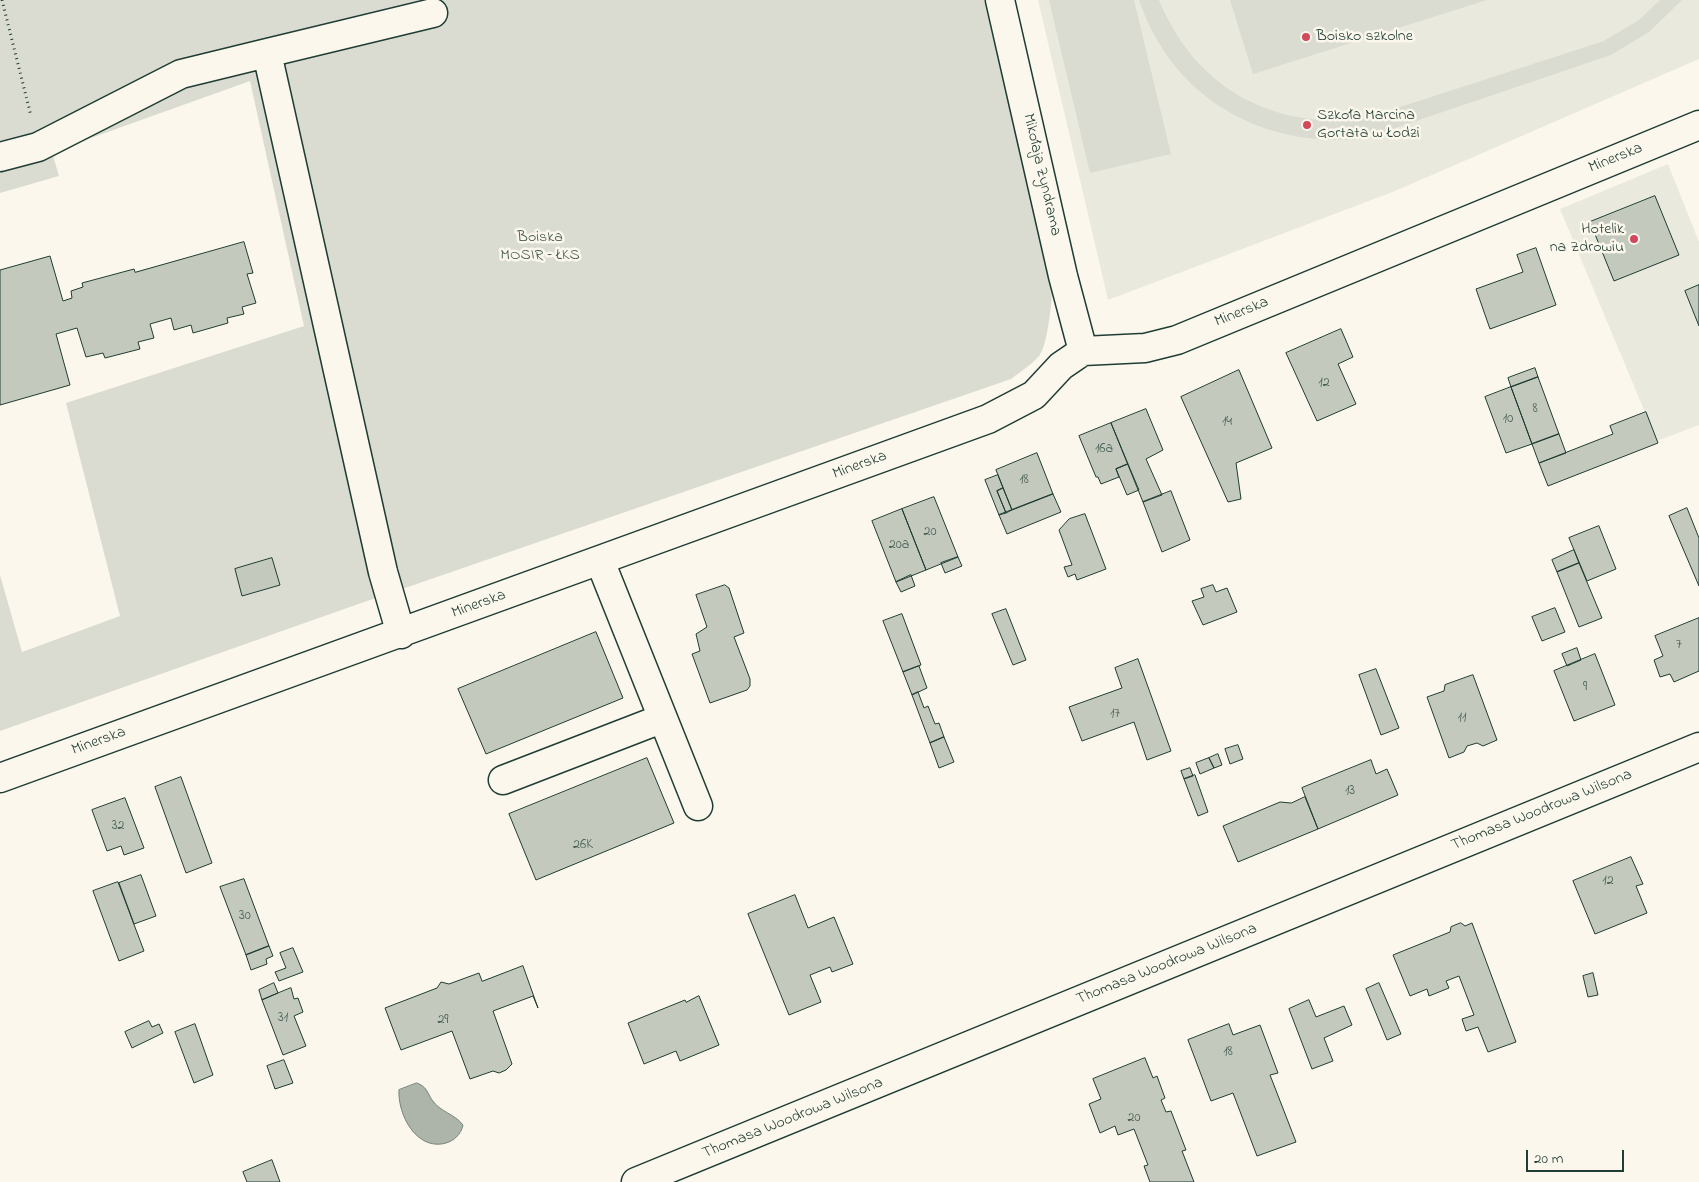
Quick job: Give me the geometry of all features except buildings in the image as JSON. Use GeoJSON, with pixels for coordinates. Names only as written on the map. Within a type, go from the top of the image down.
{"type":"FeatureCollection","features":[{"type":"Feature","properties":{"kind":"street","name":"Mikołaja Zyndrama"},"geometry":{"type":"LineString","coordinates":[[1000,0],[1063,276],[1083,351]]}},
{"type":"Feature","properties":{"kind":"street"},"geometry":{"type":"LineString","coordinates":[[0,157],[38,147],[181,74],[433,13]]}},
{"type":"Feature","properties":{"kind":"street"},"geometry":{"type":"LineString","coordinates":[[267,53],[383,572],[401,634]]}},
{"type":"Feature","properties":{"kind":"street","name":"Minerska"},"geometry":{"type":"LineString","coordinates":[[0,778],[401,634],[988,419],[1034,395],[1061,366],[1083,351],[1145,348],[1177,340],[1699,125]]}},
{"type":"Feature","properties":{"kind":"street"},"geometry":{"type":"LineString","coordinates":[[600,561],[698,806]]}},
{"type":"Feature","properties":{"kind":"street"},"geometry":{"type":"LineString","coordinates":[[503,780],[662,719]]}},
{"type":"Feature","properties":{"kind":"street","name":"Thomasa Woodrowa Wilsona"},"geometry":{"type":"LineString","coordinates":[[636,1182],[1699,747]]}},
{"type":"Feature","properties":{"kind":"path"},"geometry":{"type":"LineString","coordinates":[[2,0],[38,147]]}},
{"type":"Feature","properties":{"kind":"shaded area","name":"Szkoła Marcina Gortata w Łodzi"},"geometry":{"type":"Polygon","coordinates":[[[1038,0],[1699,0],[1699,59],[1395,191],[1108,300],[1038,0]]]}},
{"type":"Feature","properties":{"kind":"shaded area"},"geometry":{"type":"Polygon","coordinates":[[[1668,164],[1699,242],[1699,425],[1657,441],[1560,209],[1668,164]]]}},
{"type":"Feature","properties":{"kind":"shaded area"},"geometry":{"type":"Polygon","coordinates":[[[417,1083],[425,1088],[435,1104],[463,1125],[461,1132],[452,1141],[439,1144],[426,1142],[415,1134],[407,1123],[402,1110],[399,1090],[417,1083]]]}},
{"type":"Feature","properties":{"kind":"green space","name":"Boiska MOSIR – ŁKS"},"geometry":{"type":"Polygon","coordinates":[[[0,0],[984,0],[1052,290],[1047,335],[1042,351],[1039,356],[1011,379],[347,608],[0,731],[0,575],[22,652],[120,616],[66,403],[304,326],[250,81],[52,152],[59,176],[0,193],[0,0]]]}},
{"type":"Feature","properties":{"kind":"green space"},"geometry":{"type":"Polygon","coordinates":[[[1049,0],[1134,0],[1171,154],[1090,173],[1049,0]]]}},
{"type":"Feature","properties":{"kind":"green space"},"geometry":{"type":"Polygon","coordinates":[[[1139,0],[1159,0],[1174,30],[1193,56],[1214,78],[1238,95],[1265,108],[1295,116],[1326,120],[1360,120],[1604,41],[1639,20],[1660,0],[1682,0],[1649,32],[1611,55],[1363,139],[1325,140],[1290,135],[1256,125],[1225,110],[1198,90],[1174,65],[1154,35],[1139,0]]]}},
{"type":"Feature","properties":{"kind":"green space","name":"Boisko szkolne"},"geometry":{"type":"Polygon","coordinates":[[[1230,0],[1487,0],[1253,74],[1230,0]]]}},
{"type":"Feature","properties":{"kind":"place","name":"Boisko szkolne"},"geometry":{"type":"Point","coordinates":[1306,37]}},
{"type":"Feature","properties":{"kind":"place","name":"Szkoła Marcina Gortata w Łodzi"},"geometry":{"type":"Point","coordinates":[1307,125]}},
{"type":"Feature","properties":{"kind":"place","name":"Hotelik na Zdrowiu"},"geometry":{"type":"Point","coordinates":[1634,239]}}]}
